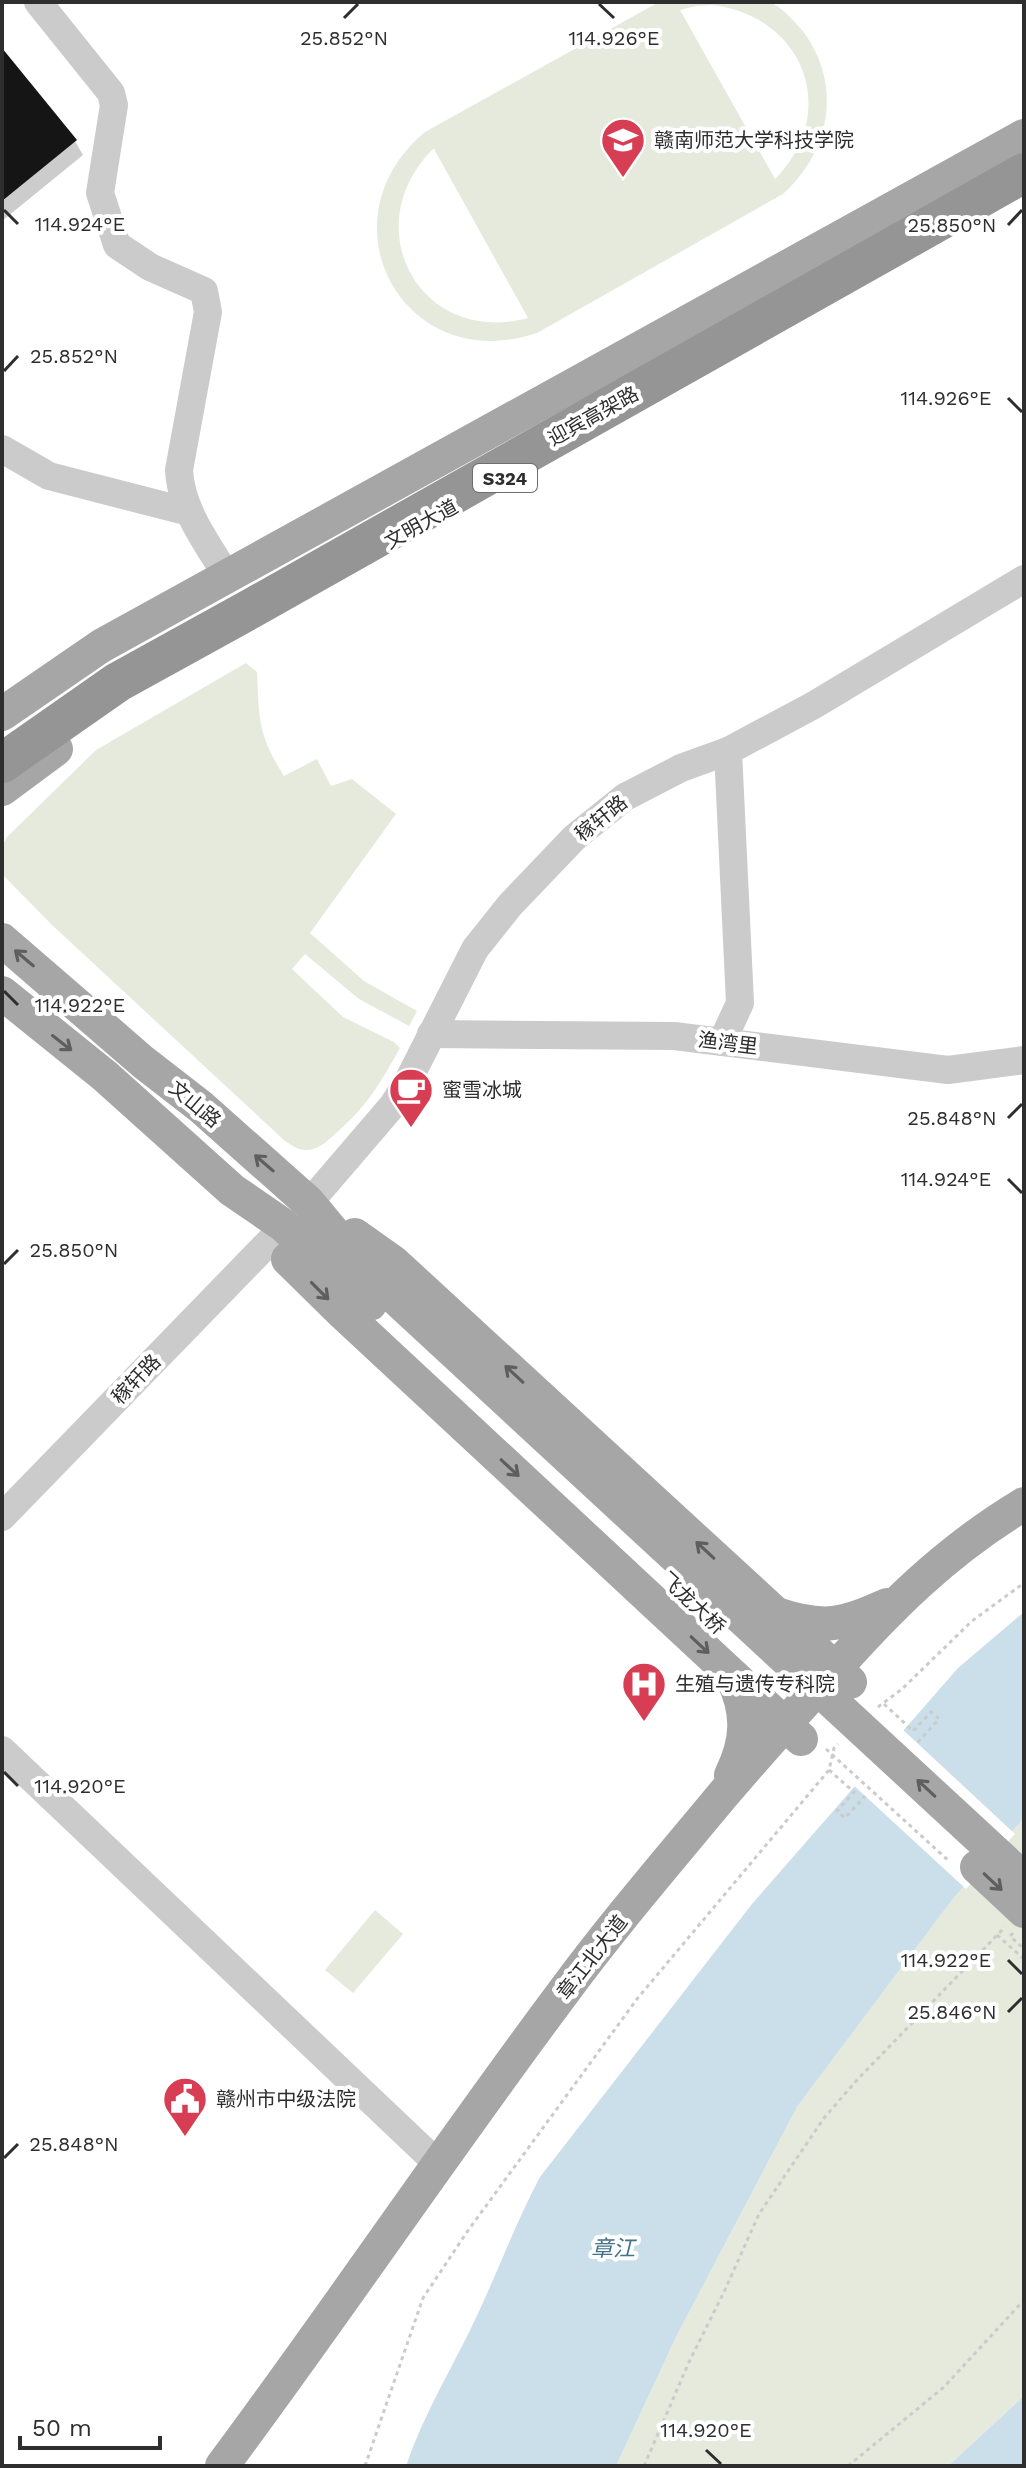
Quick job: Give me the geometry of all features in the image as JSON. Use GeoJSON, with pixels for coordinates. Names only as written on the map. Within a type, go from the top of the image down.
{"type":"FeatureCollection","features":[{"type":"Feature","properties":{"kind":"highway","name":"迎宾高架路"},"geometry":{"type":"LineString","coordinates":[[2,735],[237,586],[1024,151]]}},
{"type":"Feature","properties":{"kind":"highway","name":"迎宾高架路"},"geometry":{"type":"LineString","coordinates":[[2,763],[118,682],[1024,173]]}},
{"type":"Feature","properties":{"kind":"highway"},"geometry":{"type":"LineString","coordinates":[[118,682],[271,615],[573,458],[886,282],[1024,194]]}},
{"type":"Feature","properties":{"kind":"main road","name":"S324"},"geometry":{"type":"LineString","coordinates":[[2,714],[101,646],[1024,136]]}},
{"type":"Feature","properties":{"kind":"main road","name":"文明大道"},"geometry":{"type":"LineString","coordinates":[[2,789],[133,695],[250,618],[1024,194]]}},
{"type":"Feature","properties":{"kind":"main road","name":"文山路"},"geometry":{"type":"LineString","coordinates":[[2,940],[143,1062],[201,1107],[309,1203],[358,1262],[369,1288]]}},
{"type":"Feature","properties":{"kind":"main road","name":"文山路"},"geometry":{"type":"LineString","coordinates":[[2,993],[105,1076],[232,1190],[369,1288]]}},
{"type":"Feature","properties":{"kind":"main road"},"geometry":{"type":"LineString","coordinates":[[232,1190],[270,1241],[355,1325],[793,1732]]}},
{"type":"Feature","properties":{"kind":"main road"},"geometry":{"type":"LineString","coordinates":[[309,1203],[393,1262],[843,1676]]}},
{"type":"Feature","properties":{"kind":"main road","name":"飞龙大桥"},"geometry":{"type":"LineString","coordinates":[[369,1288],[1024,1879]]}},
{"type":"Feature","properties":{"kind":"main road","name":"飞龙大桥"},"geometry":{"type":"LineString","coordinates":[[369,1288],[1014,1923]]}},
{"type":"Feature","properties":{"kind":"main road","name":"章江北大道"},"geometry":{"type":"LineString","coordinates":[[251,2466],[578,2004],[691,1865],[793,1732],[843,1676],[902,1598],[932,1569],[1024,1504]]}},
{"type":"Feature","properties":{"kind":"main road","name":"章江北大道"},"geometry":{"type":"LineString","coordinates":[[843,1676],[957,1578],[1024,1532]]}},
{"type":"Feature","properties":{"kind":"main road"},"geometry":{"type":"LineString","coordinates":[[774,1614],[796,1621],[836,1624],[851,1621],[902,1598]]}},
{"type":"Feature","properties":{"kind":"main road"},"geometry":{"type":"LineString","coordinates":[[719,1800],[743,1746],[741,1696],[730,1673]]}},
{"type":"Feature","properties":{"kind":"main road","name":"章江北大道"},"geometry":{"type":"LineString","coordinates":[[222,2466],[563,1992],[719,1800],[793,1732]]}},
{"type":"Feature","properties":{"kind":"street"},"geometry":{"type":"LineString","coordinates":[[38,2],[111,93],[114,105],[100,193],[117,245],[150,267],[204,291],[208,312],[179,470],[180,489],[189,512],[227,576]]}},
{"type":"Feature","properties":{"kind":"street"},"geometry":{"type":"LineString","coordinates":[[2,449],[49,476],[189,512]]}},
{"type":"Feature","properties":{"kind":"street","name":"稼轩路"},"geometry":{"type":"LineString","coordinates":[[309,1203],[393,1105],[475,949],[510,905],[574,838],[625,797],[681,768],[728,751],[814,705],[1024,579]]}},
{"type":"Feature","properties":{"kind":"street"},"geometry":{"type":"LineString","coordinates":[[722,1042],[740,1003],[728,751]]}},
{"type":"Feature","properties":{"kind":"street","name":"渔湾里"},"geometry":{"type":"LineString","coordinates":[[431,1034],[674,1036],[948,1070],[1024,1060]]}},
{"type":"Feature","properties":{"kind":"street","name":"稼轩路"},"geometry":{"type":"LineString","coordinates":[[2,1517],[270,1241]]}},
{"type":"Feature","properties":{"kind":"street"},"geometry":{"type":"LineString","coordinates":[[2,1750],[438,2164]]}},
{"type":"Feature","properties":{"kind":"path"},"geometry":{"type":"LineString","coordinates":[[874,1709],[884,1704],[972,1621],[1024,1583]]}},
{"type":"Feature","properties":{"kind":"path"},"geometry":{"type":"LineString","coordinates":[[884,1704],[913,1731],[931,1712],[939,1719],[917,1743]]}},
{"type":"Feature","properties":{"kind":"path"},"geometry":{"type":"LineString","coordinates":[[365,2466],[423,2298],[467,2232],[637,1999],[829,1770],[834,1748],[841,1740]]}},
{"type":"Feature","properties":{"kind":"path"},"geometry":{"type":"LineString","coordinates":[[829,1770],[854,1792],[837,1811],[845,1818],[865,1796]]}},
{"type":"Feature","properties":{"kind":"path"},"geometry":{"type":"LineString","coordinates":[[644,2466],[759,2214],[824,2118],[997,1935],[1014,1923]]}},
{"type":"Feature","properties":{"kind":"path"},"geometry":{"type":"LineString","coordinates":[[1014,1923],[1010,1936],[1024,1949]]}},
{"type":"Feature","properties":{"kind":"path"},"geometry":{"type":"LineString","coordinates":[[997,1935],[1024,1959]]}},
{"type":"Feature","properties":{"kind":"path"},"geometry":{"type":"LineString","coordinates":[[848,2466],[944,2387],[1024,2300]]}},
{"type":"Feature","properties":{"kind":"shaded area"},"geometry":{"type":"Polygon","coordinates":[[[762,1],[774,4],[799,26],[815,50],[827,94],[826,116],[812,158],[783,194],[537,333],[490,341],[449,333],[415,313],[391,283],[379,247],[379,208],[394,168],[425,132],[659,2],[762,1]],[[712,5],[680,10],[775,179],[795,153],[806,125],[808,97],[803,71],[790,47],[770,27],[744,13],[712,5]],[[434,149],[410,180],[400,212],[400,244],[411,274],[430,298],[457,315],[490,322],[528,318],[434,149]]]}},
{"type":"Feature","properties":{"kind":"shaded area"},"geometry":{"type":"Polygon","coordinates":[[[246,663],[257,672],[262,726],[269,749],[284,776],[317,759],[331,786],[352,779],[396,814],[310,933],[364,981],[417,1011],[409,1026],[359,999],[305,954],[292,969],[343,1017],[394,1042],[400,1048],[379,1084],[356,1114],[323,1144],[308,1150],[285,1141],[52,925],[2,874],[2,846],[7,837],[96,750],[246,663]]]}},
{"type":"Feature","properties":{"kind":"shaded area"},"geometry":{"type":"Polygon","coordinates":[[[1024,1818],[1024,2396],[948,2466],[616,2466],[676,2337],[797,2107],[952,1900],[1024,1818]]]}},
{"type":"Feature","properties":{"kind":"shaded area"},"geometry":{"type":"Polygon","coordinates":[[[375,1910],[403,1934],[353,1993],[325,1970],[375,1910]]]}},
{"type":"Feature","properties":{"kind":"water","name":"章江"},"geometry":{"type":"Polygon","coordinates":[[[1024,1612],[1024,1818],[952,1900],[797,2107],[676,2337],[616,2466],[406,2466],[540,2177],[752,1904],[958,1668],[1024,1612]]]}},
{"type":"Feature","properties":{"kind":"water"},"geometry":{"type":"Polygon","coordinates":[[[1024,2396],[1024,2466],[948,2466],[1024,2396]]]}},
{"type":"Feature","properties":{"kind":"pier"},"geometry":{"type":"Polygon","coordinates":[[[900,1727],[1015,1834],[966,1889],[851,1783],[900,1727]]]}},
{"type":"Feature","properties":{"kind":"building"},"geometry":{"type":"Polygon","coordinates":[[[2,48],[77,140],[2,201],[2,48]]]}},
{"type":"Feature","properties":{"kind":"place","name":"赣南师范大学科技学院"},"geometry":{"type":"Point","coordinates":[623,179]}},
{"type":"Feature","properties":{"kind":"place","name":"蜜雪冰城"},"geometry":{"type":"Point","coordinates":[411,1129]}},
{"type":"Feature","properties":{"kind":"place","name":"生殖与遗传专科院"},"geometry":{"type":"Point","coordinates":[644,1723]}},
{"type":"Feature","properties":{"kind":"place","name":"赣州市中级法院"},"geometry":{"type":"Point","coordinates":[185,2138]}}]}
